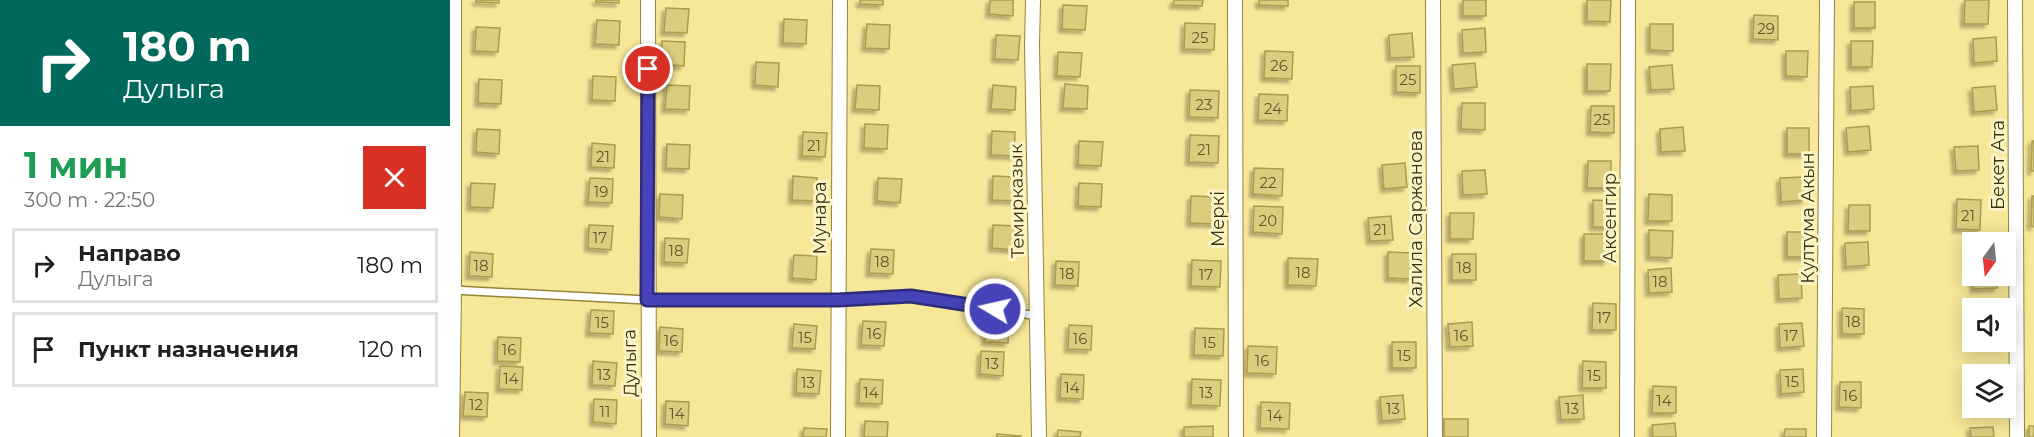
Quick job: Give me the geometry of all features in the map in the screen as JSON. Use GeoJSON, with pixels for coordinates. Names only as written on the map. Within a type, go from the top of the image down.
{"type":"FeatureCollection","features":[{"type":"Feature","properties":{"kind":"street"},"geometry":{"type":"LineString","coordinates":[[452,437],[454,0]]}},
{"type":"Feature","properties":{"kind":"street","name":"Дулыга"},"geometry":{"type":"LineString","coordinates":[[648,0],[649,437]]}},
{"type":"Feature","properties":{"kind":"street","name":"Мунара"},"geometry":{"type":"LineString","coordinates":[[838,437],[840,0]]}},
{"type":"Feature","properties":{"kind":"street","name":"Темирказык"},"geometry":{"type":"LineString","coordinates":[[1033,0],[1039,437]]}},
{"type":"Feature","properties":{"kind":"street","name":"Меркі"},"geometry":{"type":"LineString","coordinates":[[1235,0],[1236,437]]}},
{"type":"Feature","properties":{"kind":"street","name":"Халила Саржанова"},"geometry":{"type":"LineString","coordinates":[[1433,0],[1435,437]]}},
{"type":"Feature","properties":{"kind":"street","name":"Аксенгир"},"geometry":{"type":"LineString","coordinates":[[1627,437],[1628,0]]}},
{"type":"Feature","properties":{"kind":"street","name":"Култума Акын"},"geometry":{"type":"LineString","coordinates":[[1824,437],[1827,0]]}},
{"type":"Feature","properties":{"kind":"street","name":"Бекет Ата"},"geometry":{"type":"LineString","coordinates":[[2015,0],[2018,437]]}},
{"type":"Feature","properties":{"kind":"lane"},"geometry":{"type":"LineString","coordinates":[[452,290],[647,300],[838,300],[911,296],[1037,316]]}},
{"type":"Feature","properties":{"kind":"building"},"geometry":{"type":"Polygon","coordinates":[[[476,0],[499,0],[499,3],[476,2],[476,0]]]}},
{"type":"Feature","properties":{"kind":"building"},"geometry":{"type":"Polygon","coordinates":[[[596,0],[619,0],[619,3],[596,2],[596,0]]]}},
{"type":"Feature","properties":{"kind":"building"},"geometry":{"type":"Polygon","coordinates":[[[860,0],[883,0],[883,5],[860,4],[860,0]]]}},
{"type":"Feature","properties":{"kind":"building"},"geometry":{"type":"Polygon","coordinates":[[[990,0],[1013,0],[1013,16],[989,14],[990,0]]]}},
{"type":"Feature","properties":{"kind":"building"},"geometry":{"type":"Polygon","coordinates":[[[1174,0],[1203,0],[1202,6],[1173,5],[1174,0]]]}},
{"type":"Feature","properties":{"kind":"building"},"geometry":{"type":"Polygon","coordinates":[[[1259,0],[1288,0],[1288,6],[1259,5],[1259,0]]]}},
{"type":"Feature","properties":{"kind":"building"},"geometry":{"type":"Polygon","coordinates":[[[1463,0],[1486,0],[1486,16],[1463,16],[1463,0]]]}},
{"type":"Feature","properties":{"kind":"building"},"geometry":{"type":"Polygon","coordinates":[[[1587,0],[1611,0],[1610,22],[1587,21],[1587,0]]]}},
{"type":"Feature","properties":{"kind":"building"},"geometry":{"type":"Polygon","coordinates":[[[1965,0],[1989,0],[1988,24],[1964,24],[1965,0]]]}},
{"type":"Feature","properties":{"kind":"building"},"geometry":{"type":"Polygon","coordinates":[[[1854,2],[1875,2],[1875,28],[1854,28],[1854,2]]]}},
{"type":"Feature","properties":{"kind":"building"},"geometry":{"type":"Polygon","coordinates":[[[1063,5],[1087,6],[1085,30],[1062,29],[1063,5]]]}},
{"type":"Feature","properties":{"kind":"building"},"geometry":{"type":"Polygon","coordinates":[[[666,8],[689,9],[687,33],[664,32],[666,8]]]}},
{"type":"Feature","properties":{"kind":"building"},"geometry":{"type":"Polygon","coordinates":[[[1754,15],[1778,16],[1778,40],[1753,39],[1754,15]]]}},
{"type":"Feature","properties":{"kind":"building"},"geometry":{"type":"Polygon","coordinates":[[[784,19],[807,20],[806,44],[783,43],[784,19]]]}},
{"type":"Feature","properties":{"kind":"building"},"geometry":{"type":"Polygon","coordinates":[[[597,20],[620,21],[619,45],[595,44],[597,20]]]}},
{"type":"Feature","properties":{"kind":"building"},"geometry":{"type":"Polygon","coordinates":[[[1185,23],[1215,24],[1214,50],[1184,49],[1185,23]]]}},
{"type":"Feature","properties":{"kind":"building"},"geometry":{"type":"Polygon","coordinates":[[[867,24],[890,25],[889,49],[865,48],[867,24]]]}},
{"type":"Feature","properties":{"kind":"building"},"geometry":{"type":"Polygon","coordinates":[[[1650,24],[1673,24],[1673,51],[1650,50],[1650,24]]]}},
{"type":"Feature","properties":{"kind":"building"},"geometry":{"type":"Polygon","coordinates":[[[476,27],[500,28],[498,52],[475,51],[476,27]]]}},
{"type":"Feature","properties":{"kind":"building"},"geometry":{"type":"Polygon","coordinates":[[[1485,28],[1486,52],[1463,53],[1462,30],[1485,28]]]}},
{"type":"Feature","properties":{"kind":"building"},"geometry":{"type":"Polygon","coordinates":[[[1412,33],[1414,57],[1390,58],[1389,35],[1412,33]]]}},
{"type":"Feature","properties":{"kind":"building"},"geometry":{"type":"Polygon","coordinates":[[[996,35],[1020,36],[1018,60],[995,59],[996,35]]]}},
{"type":"Feature","properties":{"kind":"building"},"geometry":{"type":"Polygon","coordinates":[[[1996,37],[1997,61],[1974,63],[1973,39],[1996,37]]]}},
{"type":"Feature","properties":{"kind":"building"},"geometry":{"type":"Polygon","coordinates":[[[662,41],[685,42],[684,66],[661,64],[662,41]]]}},
{"type":"Feature","properties":{"kind":"building"},"geometry":{"type":"Polygon","coordinates":[[[1851,41],[1873,41],[1872,67],[1851,67],[1851,41]]]}},
{"type":"Feature","properties":{"kind":"building"},"geometry":{"type":"Polygon","coordinates":[[[1265,51],[1293,52],[1292,79],[1264,78],[1265,51]]]}},
{"type":"Feature","properties":{"kind":"building"},"geometry":{"type":"Polygon","coordinates":[[[1786,51],[1808,51],[1807,77],[1786,76],[1786,51]]]}},
{"type":"Feature","properties":{"kind":"building"},"geometry":{"type":"Polygon","coordinates":[[[1058,52],[1082,53],[1080,77],[1057,76],[1058,52]]]}},
{"type":"Feature","properties":{"kind":"building"},"geometry":{"type":"Polygon","coordinates":[[[756,62],[779,63],[778,87],[755,85],[756,62]]]}},
{"type":"Feature","properties":{"kind":"building"},"geometry":{"type":"Polygon","coordinates":[[[1475,63],[1477,87],[1454,89],[1452,65],[1475,63]]]}},
{"type":"Feature","properties":{"kind":"building"},"geometry":{"type":"Polygon","coordinates":[[[1587,64],[1611,64],[1610,91],[1587,91],[1587,64]]]}},
{"type":"Feature","properties":{"kind":"building"},"geometry":{"type":"Polygon","coordinates":[[[1672,65],[1674,89],[1651,90],[1649,67],[1672,65]]]}},
{"type":"Feature","properties":{"kind":"building"},"geometry":{"type":"Polygon","coordinates":[[[1396,66],[1420,66],[1420,93],[1396,92],[1396,66]]]}},
{"type":"Feature","properties":{"kind":"building"},"geometry":{"type":"Polygon","coordinates":[[[593,76],[616,77],[615,101],[592,100],[593,76]]]}},
{"type":"Feature","properties":{"kind":"building"},"geometry":{"type":"Polygon","coordinates":[[[479,79],[502,80],[501,104],[478,103],[479,79]]]}},
{"type":"Feature","properties":{"kind":"building"},"geometry":{"type":"Polygon","coordinates":[[[1065,84],[1088,86],[1087,109],[1063,108],[1065,84]]]}},
{"type":"Feature","properties":{"kind":"building"},"geometry":{"type":"Polygon","coordinates":[[[667,85],[690,86],[689,110],[665,109],[667,85]]]}},
{"type":"Feature","properties":{"kind":"building"},"geometry":{"type":"Polygon","coordinates":[[[857,85],[880,86],[879,110],[855,109],[857,85]]]}},
{"type":"Feature","properties":{"kind":"building"},"geometry":{"type":"Polygon","coordinates":[[[993,85],[1016,87],[1015,110],[991,109],[993,85]]]}},
{"type":"Feature","properties":{"kind":"building"},"geometry":{"type":"Polygon","coordinates":[[[1873,86],[1874,109],[1851,111],[1850,87],[1873,86]]]}},
{"type":"Feature","properties":{"kind":"building"},"geometry":{"type":"Polygon","coordinates":[[[1995,86],[1997,110],[1974,112],[1972,88],[1995,86]]]}},
{"type":"Feature","properties":{"kind":"building"},"geometry":{"type":"Polygon","coordinates":[[[1190,90],[1219,91],[1218,118],[1189,117],[1190,90]]]}},
{"type":"Feature","properties":{"kind":"building"},"geometry":{"type":"Polygon","coordinates":[[[1259,94],[1288,95],[1287,121],[1258,120],[1259,94]]]}},
{"type":"Feature","properties":{"kind":"building"},"geometry":{"type":"Polygon","coordinates":[[[1462,103],[1485,103],[1485,130],[1461,129],[1462,103]]]}},
{"type":"Feature","properties":{"kind":"building"},"geometry":{"type":"Polygon","coordinates":[[[1591,106],[1614,106],[1614,133],[1590,132],[1591,106]]]}},
{"type":"Feature","properties":{"kind":"building"},"geometry":{"type":"Polygon","coordinates":[[[865,124],[888,125],[887,149],[864,148],[865,124]]]}},
{"type":"Feature","properties":{"kind":"building"},"geometry":{"type":"Polygon","coordinates":[[[1869,126],[1871,150],[1848,152],[1846,128],[1869,126]]]}},
{"type":"Feature","properties":{"kind":"building"},"geometry":{"type":"Polygon","coordinates":[[[1683,127],[1685,151],[1661,152],[1660,129],[1683,127]]]}},
{"type":"Feature","properties":{"kind":"building"},"geometry":{"type":"Polygon","coordinates":[[[1787,128],[1809,128],[1809,154],[1787,154],[1787,128]]]}},
{"type":"Feature","properties":{"kind":"building"},"geometry":{"type":"Polygon","coordinates":[[[477,129],[500,130],[499,154],[476,152],[477,129]]]}},
{"type":"Feature","properties":{"kind":"building"},"geometry":{"type":"Polygon","coordinates":[[[992,131],[1015,132],[1014,156],[991,155],[992,131]]]}},
{"type":"Feature","properties":{"kind":"building"},"geometry":{"type":"Polygon","coordinates":[[[803,132],[827,133],[825,157],[802,156],[803,132]]]}},
{"type":"Feature","properties":{"kind":"building"},"geometry":{"type":"Polygon","coordinates":[[[1190,135],[1219,136],[1218,163],[1189,162],[1190,135]]]}},
{"type":"Feature","properties":{"kind":"building"},"geometry":{"type":"Polygon","coordinates":[[[1079,141],[1103,142],[1101,166],[1078,165],[1079,141]]]}},
{"type":"Feature","properties":{"kind":"building"},"geometry":{"type":"Polygon","coordinates":[[[2032,141],[2034,141],[2034,171],[2031,171],[2032,141]]]}},
{"type":"Feature","properties":{"kind":"building"},"geometry":{"type":"Polygon","coordinates":[[[592,143],[615,145],[614,168],[591,167],[592,143]]]}},
{"type":"Feature","properties":{"kind":"building"},"geometry":{"type":"Polygon","coordinates":[[[667,144],[690,145],[689,169],[666,168],[667,144]]]}},
{"type":"Feature","properties":{"kind":"building"},"geometry":{"type":"Polygon","coordinates":[[[1978,146],[1979,170],[1956,171],[1954,147],[1978,146]]]}},
{"type":"Feature","properties":{"kind":"building"},"geometry":{"type":"Polygon","coordinates":[[[1588,161],[1611,161],[1611,188],[1587,188],[1588,161]]]}},
{"type":"Feature","properties":{"kind":"building"},"geometry":{"type":"Polygon","coordinates":[[[1405,163],[1407,187],[1384,189],[1382,165],[1405,163]]]}},
{"type":"Feature","properties":{"kind":"building"},"geometry":{"type":"Polygon","coordinates":[[[1254,168],[1283,169],[1282,196],[1253,194],[1254,168]]]}},
{"type":"Feature","properties":{"kind":"building"},"geometry":{"type":"Polygon","coordinates":[[[1485,170],[1487,194],[1463,195],[1462,171],[1485,170]]]}},
{"type":"Feature","properties":{"kind":"building"},"geometry":{"type":"Polygon","coordinates":[[[793,176],[817,178],[815,201],[792,200],[793,176]]]}},
{"type":"Feature","properties":{"kind":"building"},"geometry":{"type":"Polygon","coordinates":[[[993,176],[1016,177],[1015,201],[992,200],[993,176]]]}},
{"type":"Feature","properties":{"kind":"building"},"geometry":{"type":"Polygon","coordinates":[[[1803,177],[1805,200],[1781,202],[1780,178],[1803,177]]]}},
{"type":"Feature","properties":{"kind":"building"},"geometry":{"type":"Polygon","coordinates":[[[590,178],[613,179],[612,203],[588,202],[590,178]]]}},
{"type":"Feature","properties":{"kind":"building"},"geometry":{"type":"Polygon","coordinates":[[[878,178],[902,179],[900,203],[877,201],[878,178]]]}},
{"type":"Feature","properties":{"kind":"building"},"geometry":{"type":"Polygon","coordinates":[[[471,183],[495,184],[493,208],[470,207],[471,183]]]}},
{"type":"Feature","properties":{"kind":"building"},"geometry":{"type":"Polygon","coordinates":[[[1079,183],[1102,184],[1101,207],[1078,206],[1079,183]]]}},
{"type":"Feature","properties":{"kind":"building"},"geometry":{"type":"Polygon","coordinates":[[[660,194],[683,195],[682,219],[659,217],[660,194]]]}},
{"type":"Feature","properties":{"kind":"building"},"geometry":{"type":"Polygon","coordinates":[[[1649,194],[1672,195],[1672,221],[1648,221],[1649,194]]]}},
{"type":"Feature","properties":{"kind":"building"},"geometry":{"type":"Polygon","coordinates":[[[1191,196],[1220,197],[1219,224],[1190,223],[1191,196]]]}},
{"type":"Feature","properties":{"kind":"building"},"geometry":{"type":"Polygon","coordinates":[[[2032,196],[2034,196],[2034,227],[2031,226],[2032,196]]]}},
{"type":"Feature","properties":{"kind":"building"},"geometry":{"type":"Polygon","coordinates":[[[1957,199],[1981,200],[1980,230],[1956,229],[1957,199]]]}},
{"type":"Feature","properties":{"kind":"building"},"geometry":{"type":"Polygon","coordinates":[[[1593,200],[1616,201],[1616,227],[1593,227],[1593,200]]]}},
{"type":"Feature","properties":{"kind":"building"},"geometry":{"type":"Polygon","coordinates":[[[1849,205],[1870,205],[1870,231],[1848,231],[1849,205]]]}},
{"type":"Feature","properties":{"kind":"building"},"geometry":{"type":"Polygon","coordinates":[[[1254,206],[1283,207],[1282,234],[1253,232],[1254,206]]]}},
{"type":"Feature","properties":{"kind":"building"},"geometry":{"type":"Polygon","coordinates":[[[1450,213],[1474,213],[1473,239],[1450,239],[1450,213]]]}},
{"type":"Feature","properties":{"kind":"building"},"geometry":{"type":"Polygon","coordinates":[[[1391,216],[1393,240],[1370,241],[1368,218],[1391,216]]]}},
{"type":"Feature","properties":{"kind":"building"},"geometry":{"type":"Polygon","coordinates":[[[589,225],[613,226],[611,250],[588,248],[589,225]]]}},
{"type":"Feature","properties":{"kind":"building"},"geometry":{"type":"Polygon","coordinates":[[[993,225],[1017,226],[1015,250],[992,248],[993,225]]]}},
{"type":"Feature","properties":{"kind":"building"},"geometry":{"type":"Polygon","coordinates":[[[1649,230],[1673,231],[1672,258],[1649,257],[1649,230]]]}},
{"type":"Feature","properties":{"kind":"building"},"geometry":{"type":"Polygon","coordinates":[[[1787,232],[1809,232],[1808,257],[1787,257],[1787,232]]]}},
{"type":"Feature","properties":{"kind":"building"},"geometry":{"type":"Polygon","coordinates":[[[1584,234],[1607,234],[1607,261],[1584,261],[1584,234]]]}},
{"type":"Feature","properties":{"kind":"building"},"geometry":{"type":"Polygon","coordinates":[[[665,238],[689,239],[687,263],[664,262],[665,238]]]}},
{"type":"Feature","properties":{"kind":"building"},"geometry":{"type":"Polygon","coordinates":[[[1868,242],[1869,265],[1846,267],[1845,243],[1868,242]]]}},
{"type":"Feature","properties":{"kind":"building"},"geometry":{"type":"Polygon","coordinates":[[[871,249],[894,250],[893,274],[869,273],[871,249]]]}},
{"type":"Feature","properties":{"kind":"building"},"geometry":{"type":"Polygon","coordinates":[[[470,252],[493,254],[492,277],[469,276],[470,252]]]}},
{"type":"Feature","properties":{"kind":"building"},"geometry":{"type":"Polygon","coordinates":[[[1388,252],[1412,253],[1411,279],[1388,278],[1388,252]]]}},
{"type":"Feature","properties":{"kind":"building"},"geometry":{"type":"Polygon","coordinates":[[[1452,254],[1476,254],[1476,280],[1452,280],[1452,254]]]}},
{"type":"Feature","properties":{"kind":"building"},"geometry":{"type":"Polygon","coordinates":[[[794,255],[817,256],[816,280],[792,278],[794,255]]]}},
{"type":"Feature","properties":{"kind":"building"},"geometry":{"type":"Polygon","coordinates":[[[1288,258],[1318,259],[1316,286],[1288,285],[1288,258]]]}},
{"type":"Feature","properties":{"kind":"building"},"geometry":{"type":"Polygon","coordinates":[[[1192,260],[1221,261],[1220,287],[1191,286],[1192,260]]]}},
{"type":"Feature","properties":{"kind":"building"},"geometry":{"type":"Polygon","coordinates":[[[1056,261],[1079,262],[1078,286],[1055,285],[1056,261]]]}},
{"type":"Feature","properties":{"kind":"building"},"geometry":{"type":"Polygon","coordinates":[[[1671,268],[1672,292],[1649,293],[1648,270],[1671,268]]]}},
{"type":"Feature","properties":{"kind":"building"},"geometry":{"type":"Polygon","coordinates":[[[1801,274],[1802,298],[1779,299],[1778,275],[1801,274]]]}},
{"type":"Feature","properties":{"kind":"building"},"geometry":{"type":"Polygon","coordinates":[[[1974,286],[1997,286],[1997,288],[1974,289],[1974,286]]]}},
{"type":"Feature","properties":{"kind":"building"},"geometry":{"type":"Polygon","coordinates":[[[1593,303],[1616,304],[1616,330],[1592,330],[1593,303]]]}},
{"type":"Feature","properties":{"kind":"building"},"geometry":{"type":"Polygon","coordinates":[[[1842,308],[1864,309],[1864,334],[1842,334],[1842,308]]]}},
{"type":"Feature","properties":{"kind":"building"},"geometry":{"type":"Polygon","coordinates":[[[591,310],[614,311],[613,334],[589,333],[591,310]]]}},
{"type":"Feature","properties":{"kind":"building"},"geometry":{"type":"Polygon","coordinates":[[[986,318],[1009,319],[1008,343],[985,342],[986,318]]]}},
{"type":"Feature","properties":{"kind":"building"},"geometry":{"type":"Polygon","coordinates":[[[863,321],[886,322],[884,346],[861,345],[863,321]]]}},
{"type":"Feature","properties":{"kind":"building"},"geometry":{"type":"Polygon","coordinates":[[[1472,322],[1473,346],[1450,347],[1448,324],[1472,322]]]}},
{"type":"Feature","properties":{"kind":"building"},"geometry":{"type":"Polygon","coordinates":[[[1802,323],[1804,346],[1780,348],[1779,324],[1802,323]]]}},
{"type":"Feature","properties":{"kind":"building"},"geometry":{"type":"Polygon","coordinates":[[[794,324],[817,326],[815,349],[792,348],[794,324]]]}},
{"type":"Feature","properties":{"kind":"building"},"geometry":{"type":"Polygon","coordinates":[[[1069,325],[1092,326],[1091,350],[1068,349],[1069,325]]]}},
{"type":"Feature","properties":{"kind":"building"},"geometry":{"type":"Polygon","coordinates":[[[660,327],[683,329],[682,352],[659,351],[660,327]]]}},
{"type":"Feature","properties":{"kind":"building"},"geometry":{"type":"Polygon","coordinates":[[[1195,328],[1224,329],[1223,356],[1194,355],[1195,328]]]}},
{"type":"Feature","properties":{"kind":"building"},"geometry":{"type":"Polygon","coordinates":[[[498,337],[521,338],[520,362],[497,361],[498,337]]]}},
{"type":"Feature","properties":{"kind":"building"},"geometry":{"type":"Polygon","coordinates":[[[1392,342],[1416,342],[1416,368],[1392,368],[1392,342]]]}},
{"type":"Feature","properties":{"kind":"building"},"geometry":{"type":"Polygon","coordinates":[[[1248,346],[1277,347],[1276,374],[1247,373],[1248,346]]]}},
{"type":"Feature","properties":{"kind":"building"},"geometry":{"type":"Polygon","coordinates":[[[981,351],[1004,352],[1003,376],[980,374],[981,351]]]}},
{"type":"Feature","properties":{"kind":"building"},"geometry":{"type":"Polygon","coordinates":[[[593,361],[617,363],[615,386],[592,385],[593,361]]]}},
{"type":"Feature","properties":{"kind":"building"},"geometry":{"type":"Polygon","coordinates":[[[1583,361],[1606,362],[1606,388],[1582,388],[1583,361]]]}},
{"type":"Feature","properties":{"kind":"building"},"geometry":{"type":"Polygon","coordinates":[[[500,366],[523,367],[522,390],[499,389],[500,366]]]}},
{"type":"Feature","properties":{"kind":"building"},"geometry":{"type":"Polygon","coordinates":[[[797,369],[821,371],[819,394],[796,393],[797,369]]]}},
{"type":"Feature","properties":{"kind":"building"},"geometry":{"type":"Polygon","coordinates":[[[1803,369],[1804,392],[1781,394],[1780,370],[1803,369]]]}},
{"type":"Feature","properties":{"kind":"building"},"geometry":{"type":"Polygon","coordinates":[[[1061,374],[1084,375],[1083,399],[1060,398],[1061,374]]]}},
{"type":"Feature","properties":{"kind":"building"},"geometry":{"type":"Polygon","coordinates":[[[860,379],[883,380],[882,404],[859,403],[860,379]]]}},
{"type":"Feature","properties":{"kind":"building"},"geometry":{"type":"Polygon","coordinates":[[[1192,379],[1221,380],[1220,406],[1191,405],[1192,379]]]}},
{"type":"Feature","properties":{"kind":"building"},"geometry":{"type":"Polygon","coordinates":[[[1840,382],[1861,382],[1861,408],[1839,407],[1840,382]]]}},
{"type":"Feature","properties":{"kind":"building"},"geometry":{"type":"Polygon","coordinates":[[[1653,386],[1676,387],[1676,413],[1652,413],[1653,386]]]}},
{"type":"Feature","properties":{"kind":"building"},"geometry":{"type":"Polygon","coordinates":[[[465,392],[488,393],[487,417],[463,416],[465,392]]]}},
{"type":"Feature","properties":{"kind":"building"},"geometry":{"type":"Polygon","coordinates":[[[1403,395],[1405,419],[1382,421],[1380,397],[1403,395]]]}},
{"type":"Feature","properties":{"kind":"building"},"geometry":{"type":"Polygon","coordinates":[[[1583,395],[1584,419],[1561,420],[1559,397],[1583,395]]]}},
{"type":"Feature","properties":{"kind":"building"},"geometry":{"type":"Polygon","coordinates":[[[594,399],[617,400],[616,424],[593,422],[594,399]]]}},
{"type":"Feature","properties":{"kind":"building"},"geometry":{"type":"Polygon","coordinates":[[[666,401],[689,402],[688,426],[665,424],[666,401]]]}},
{"type":"Feature","properties":{"kind":"building"},"geometry":{"type":"Polygon","coordinates":[[[1261,402],[1290,403],[1289,429],[1260,428],[1261,402]]]}},
{"type":"Feature","properties":{"kind":"building"},"geometry":{"type":"Polygon","coordinates":[[[1444,419],[1468,419],[1468,437],[1444,437],[1444,419]]]}},
{"type":"Feature","properties":{"kind":"building"},"geometry":{"type":"Polygon","coordinates":[[[865,421],[888,422],[887,437],[864,437],[865,421]]]}},
{"type":"Feature","properties":{"kind":"building"},"geometry":{"type":"Polygon","coordinates":[[[1675,423],[1676,437],[1653,437],[1652,425],[1675,423]]]}},
{"type":"Feature","properties":{"kind":"building"},"geometry":{"type":"Polygon","coordinates":[[[1213,426],[1213,437],[1184,437],[1184,427],[1213,426]]]}},
{"type":"Feature","properties":{"kind":"building"},"geometry":{"type":"Polygon","coordinates":[[[2029,426],[2034,426],[2034,437],[2029,437],[2029,426]]]}},
{"type":"Feature","properties":{"kind":"building"},"geometry":{"type":"Polygon","coordinates":[[[1993,427],[1994,437],[1971,437],[1970,428],[1993,427]]]}},
{"type":"Feature","properties":{"kind":"building"},"geometry":{"type":"Polygon","coordinates":[[[804,428],[827,429],[826,437],[803,437],[804,428]]]}},
{"type":"Feature","properties":{"kind":"building"},"geometry":{"type":"Polygon","coordinates":[[[1785,429],[1806,429],[1806,437],[1784,437],[1785,429]]]}},
{"type":"Feature","properties":{"kind":"building"},"geometry":{"type":"Polygon","coordinates":[[[1058,430],[1081,432],[1080,437],[1057,437],[1058,430]]]}},
{"type":"Feature","properties":{"kind":"building"},"geometry":{"type":"Polygon","coordinates":[[[997,434],[1021,436],[997,437],[997,434]]]}},
{"type":"Feature","properties":{"kind":"route"},"geometry":{"type":"LineString","coordinates":[[648,69],[647,300],[838,300],[911,296],[995,309]]}}]}
